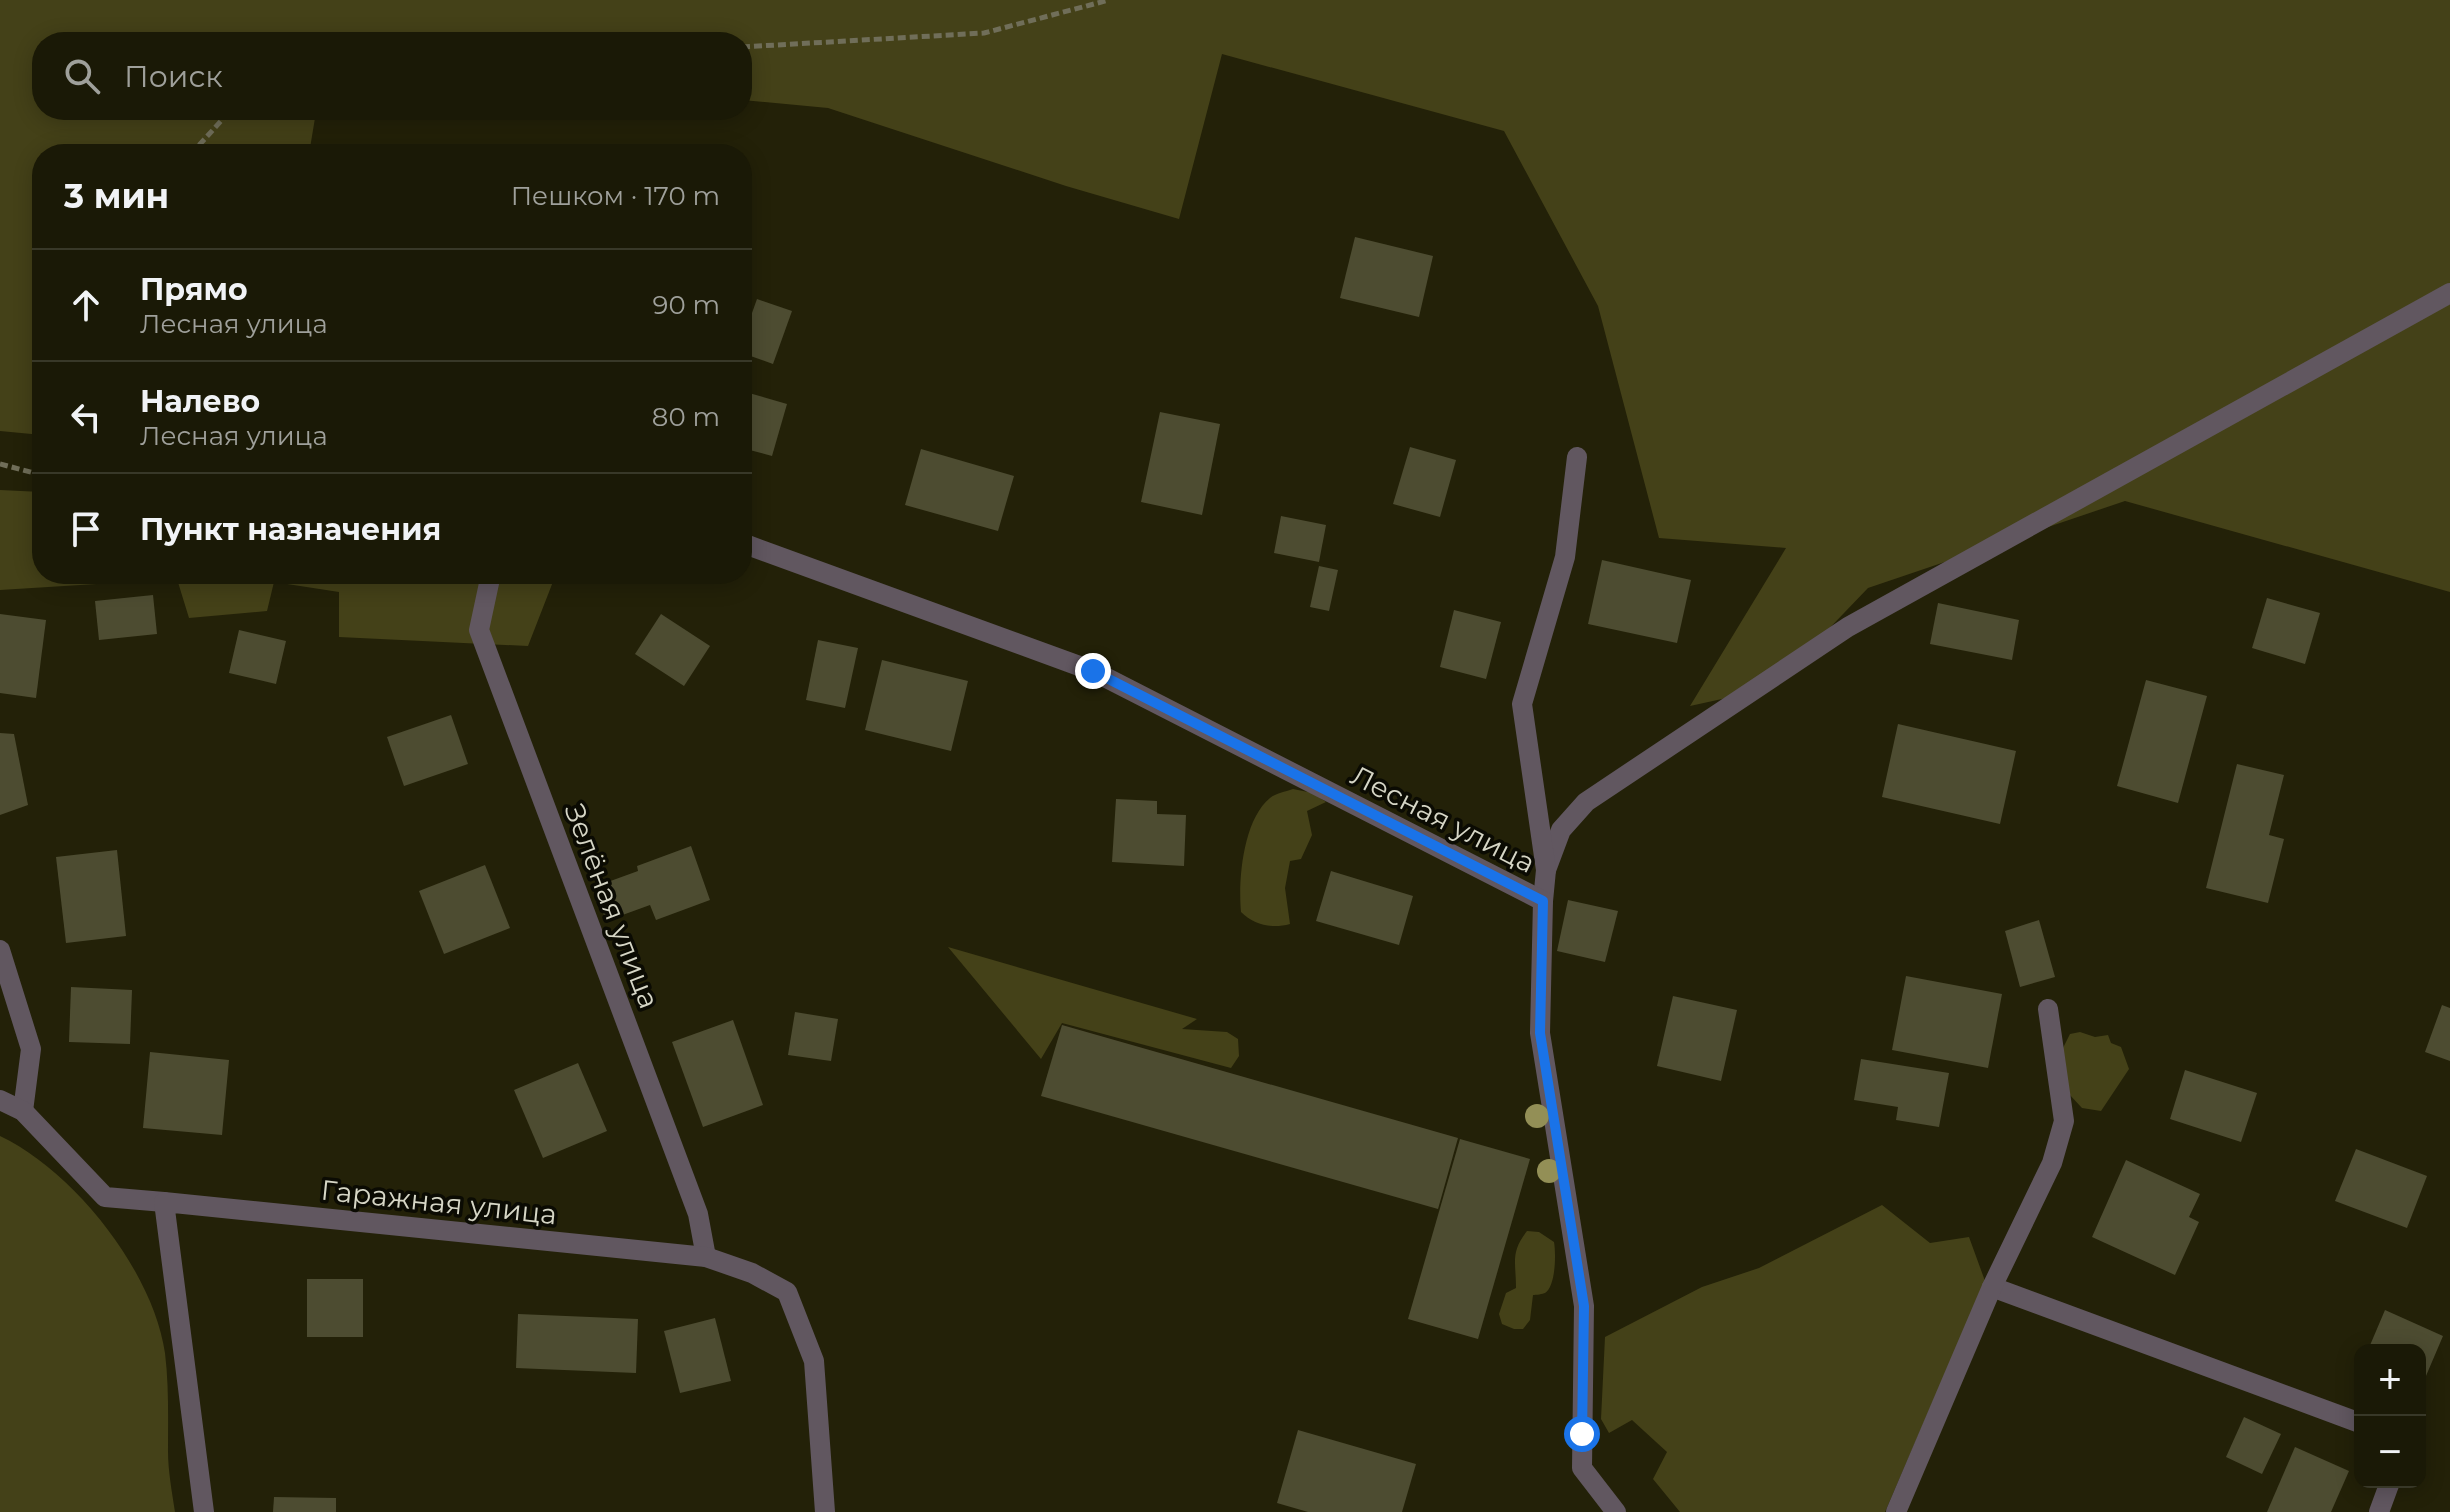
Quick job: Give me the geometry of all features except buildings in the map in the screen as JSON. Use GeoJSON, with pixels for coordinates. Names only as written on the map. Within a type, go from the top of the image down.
{"type":"FeatureCollection","features":[{"type":"Feature","properties":{"kind":"street"},"geometry":{"type":"LineString","coordinates":[[1546,870],[1561,830],[1586,802],[1848,627],[2450,293]]}},
{"type":"Feature","properties":{"kind":"street"},"geometry":{"type":"LineString","coordinates":[[1543,901],[1546,870],[1522,704],[1565,557],[1577,457]]}},
{"type":"Feature","properties":{"kind":"street","name":"Лесная улица"},"geometry":{"type":"LineString","coordinates":[[752,547],[1093,671],[1543,901],[1540,1033],[1584,1306],[1582,1468],[1616,1512]]}},
{"type":"Feature","properties":{"kind":"street","name":"Зелёная улица"},"geometry":{"type":"LineString","coordinates":[[489,584],[479,630],[698,1214],[706,1257]]}},
{"type":"Feature","properties":{"kind":"street"},"geometry":{"type":"LineString","coordinates":[[0,950],[31,1049],[23,1111]]}},
{"type":"Feature","properties":{"kind":"street"},"geometry":{"type":"LineString","coordinates":[[1896,1512],[1992,1287],[2052,1163],[2064,1121],[2048,1009]]}},
{"type":"Feature","properties":{"kind":"street"},"geometry":{"type":"LineString","coordinates":[[0,1100],[23,1111],[105,1197],[164,1202],[204,1512]]}},
{"type":"Feature","properties":{"kind":"street","name":"Гаражная улица"},"geometry":{"type":"LineString","coordinates":[[164,1202],[706,1257],[752,1273],[787,1292],[814,1361],[825,1512]]}},
{"type":"Feature","properties":{"kind":"street"},"geometry":{"type":"LineString","coordinates":[[1992,1287],[2354,1421]]}},
{"type":"Feature","properties":{"kind":"street"},"geometry":{"type":"LineString","coordinates":[[2379,1512],[2388,1488]]}},
{"type":"Feature","properties":{"kind":"path"},"geometry":{"type":"LineString","coordinates":[[752,46],[984,33],[1109,0]]}},
{"type":"Feature","properties":{"kind":"path"},"geometry":{"type":"LineString","coordinates":[[200,144],[222,120]]}},
{"type":"Feature","properties":{"kind":"path"},"geometry":{"type":"LineString","coordinates":[[0,464],[32,472]]}},
{"type":"Feature","properties":{"kind":"shaded area"},"geometry":{"type":"Polygon","coordinates":[[[0,0],[2450,0],[2450,592],[2125,501],[1868,588],[1772,688],[1690,706],[1786,548],[1659,538],[1598,306],[1504,131],[1222,54],[1179,219],[1066,186],[828,108],[752,101],[752,32],[32,32],[32,120],[315,120],[311,144],[32,144],[32,434],[0,431],[0,0]]]}},
{"type":"Feature","properties":{"kind":"shaded area"},"geometry":{"type":"Polygon","coordinates":[[[0,490],[32,492],[32,584],[97,584],[0,590],[0,490]]]}},
{"type":"Feature","properties":{"kind":"shaded area"},"geometry":{"type":"Polygon","coordinates":[[[179,584],[274,584],[267,611],[189,618],[179,584]]]}},
{"type":"Feature","properties":{"kind":"shaded area"},"geometry":{"type":"Polygon","coordinates":[[[287,584],[552,584],[528,646],[339,637],[339,592],[287,584]]]}},
{"type":"Feature","properties":{"kind":"shaded area"},"geometry":{"type":"Polygon","coordinates":[[[1293,789],[1313,793],[1326,802],[1307,811],[1312,835],[1301,859],[1290,861],[1285,888],[1290,924],[1264,925],[1241,912],[1244,851],[1261,808],[1272,796],[1293,789]]]}},
{"type":"Feature","properties":{"kind":"shaded area"},"geometry":{"type":"Polygon","coordinates":[[[948,947],[1197,1019],[1182,1029],[1227,1032],[1238,1039],[1239,1056],[1231,1068],[1062,1023],[1041,1059],[948,947]]]}},
{"type":"Feature","properties":{"kind":"shaded area"},"geometry":{"type":"Polygon","coordinates":[[[2080,1032],[2095,1037],[2108,1035],[2111,1043],[2121,1047],[2129,1069],[2101,1111],[2082,1108],[2069,1094],[2061,1052],[2070,1034],[2080,1032]]]}},
{"type":"Feature","properties":{"kind":"shaded area"},"geometry":{"type":"Polygon","coordinates":[[[0,1136],[28,1152],[82,1198],[106,1227],[145,1289],[158,1322],[165,1353],[168,1459],[175,1512],[0,1512],[0,1136]]]}},
{"type":"Feature","properties":{"kind":"shaded area"},"geometry":{"type":"Polygon","coordinates":[[[1882,1205],[1930,1243],[1969,1237],[1985,1281],[1885,1512],[1680,1512],[1653,1479],[1667,1452],[1632,1420],[1609,1433],[1601,1419],[1605,1337],[1702,1287],[1759,1268],[1882,1205]]]}},
{"type":"Feature","properties":{"kind":"shaded area"},"geometry":{"type":"Polygon","coordinates":[[[1527,1231],[1539,1232],[1554,1242],[1554,1269],[1549,1289],[1533,1295],[1530,1320],[1523,1329],[1514,1329],[1502,1324],[1499,1314],[1506,1293],[1516,1288],[1516,1252],[1527,1231]]]}},
{"type":"Feature","properties":{"kind":"route"},"geometry":{"type":"LineString","coordinates":[[1093,671],[1543,901],[1540,1033],[1584,1306],[1582,1434]]}}]}
